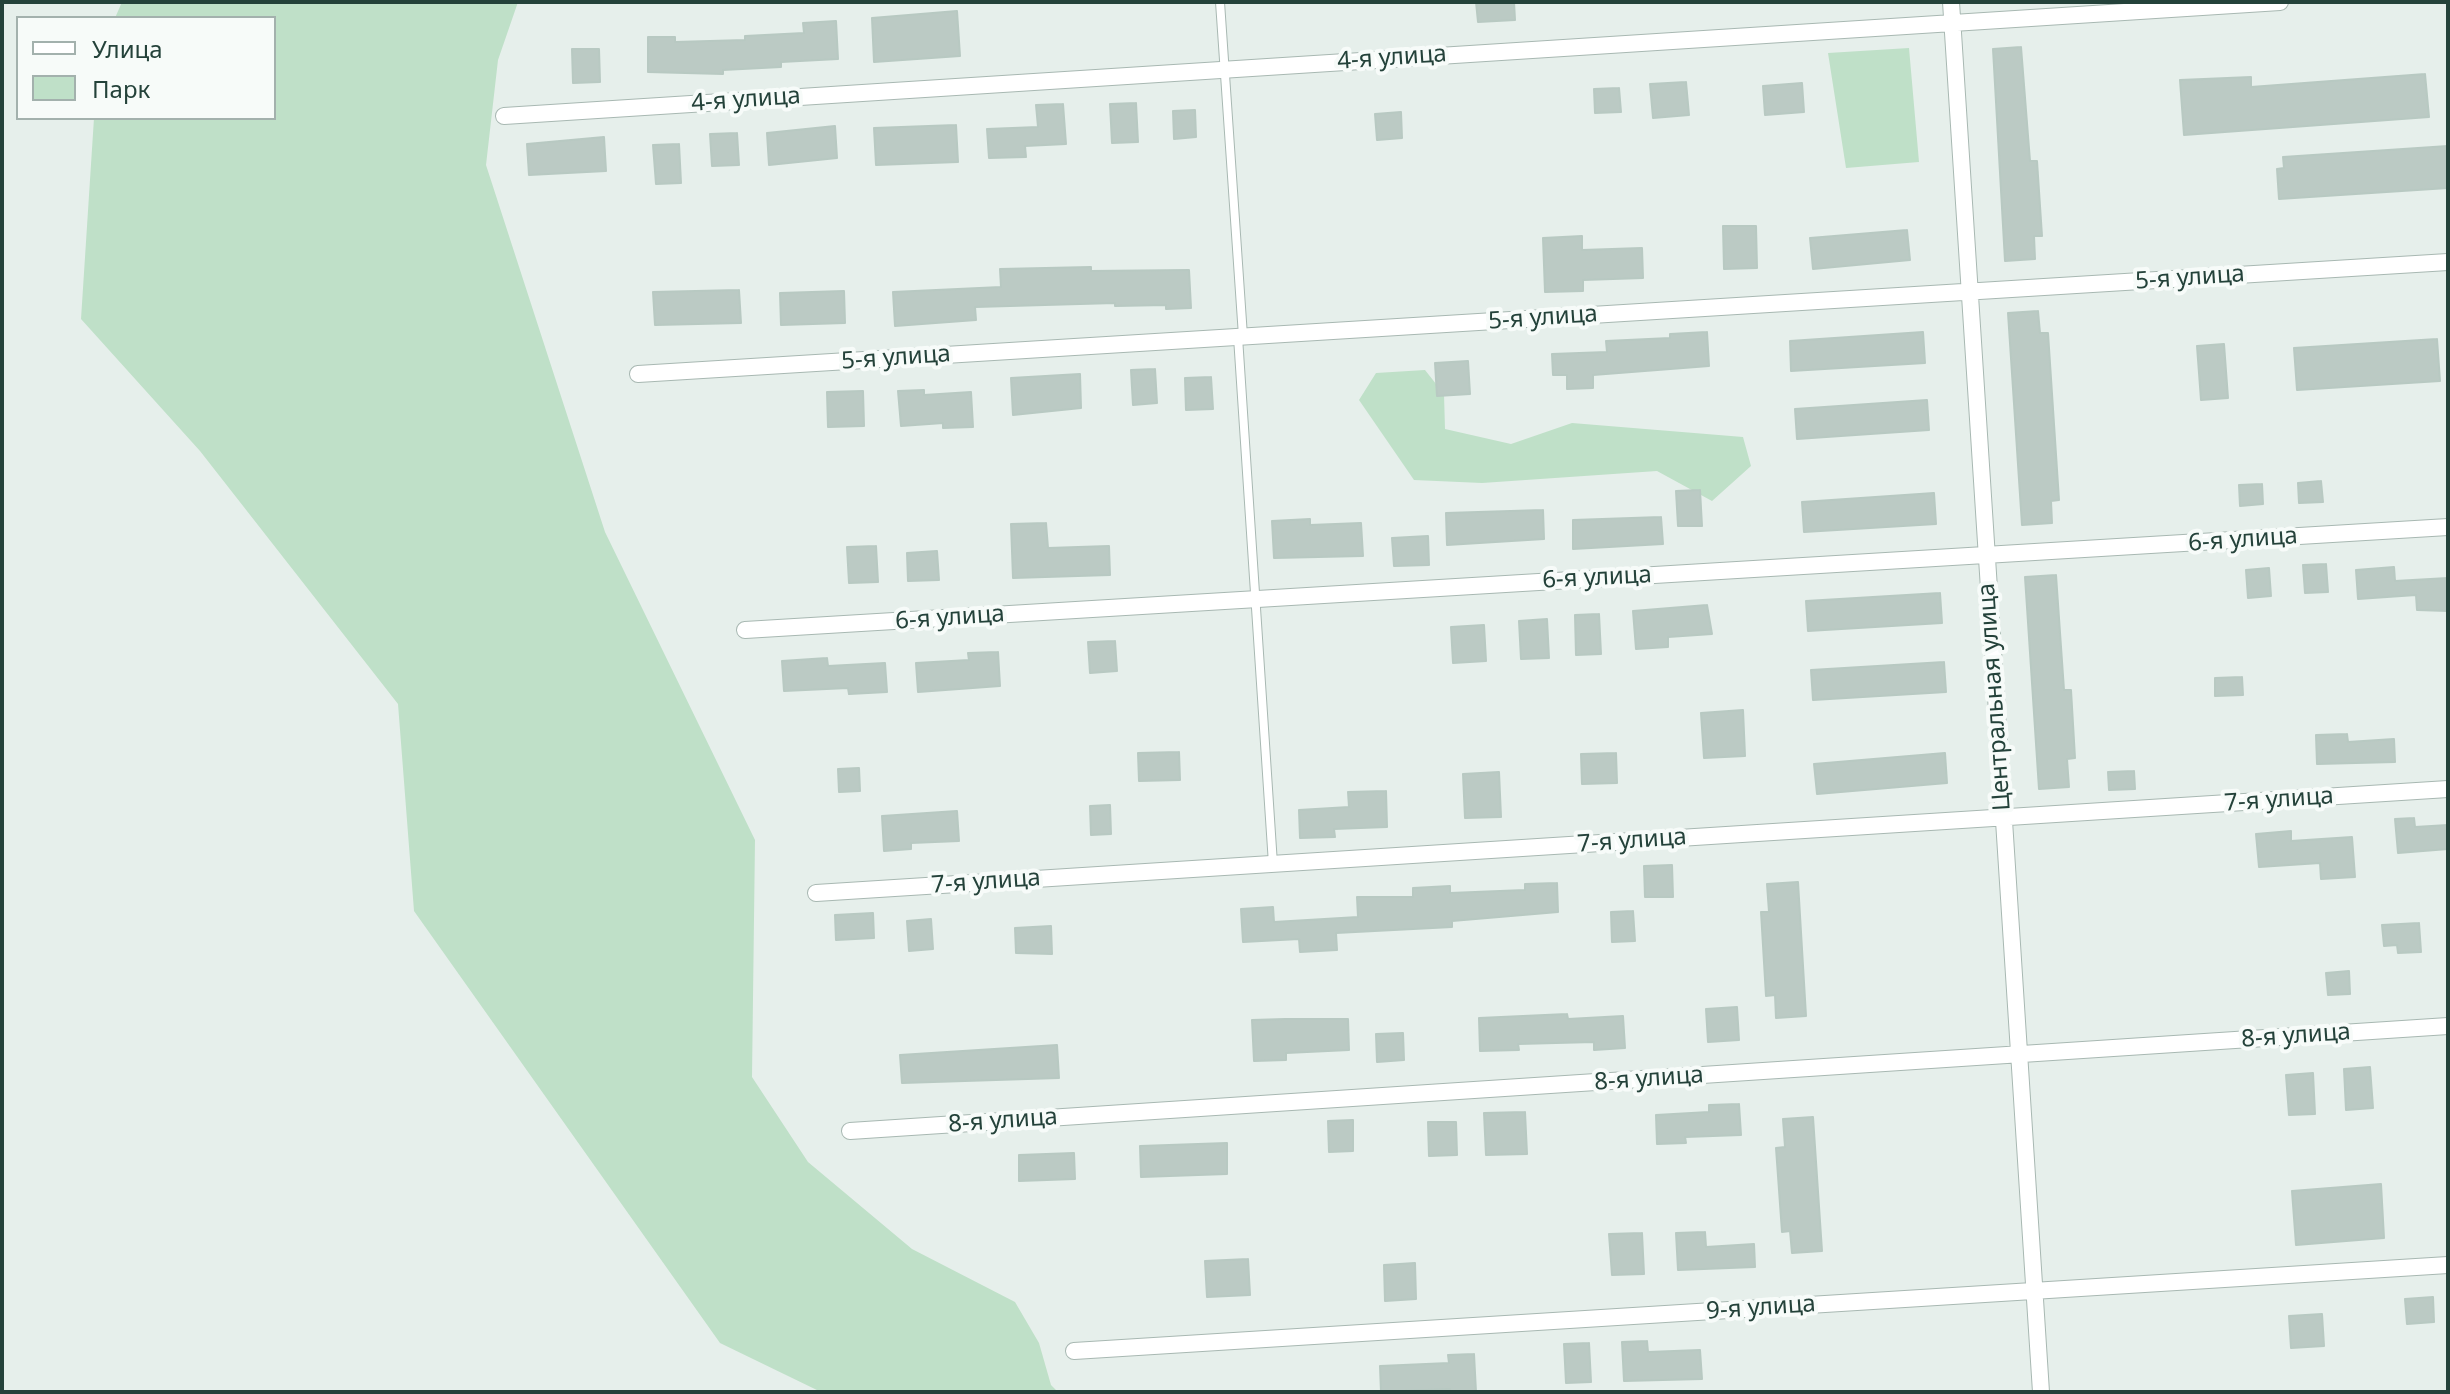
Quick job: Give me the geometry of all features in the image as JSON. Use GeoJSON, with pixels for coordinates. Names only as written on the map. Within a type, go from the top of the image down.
{"type":"FeatureCollection","features":[{"type":"Feature","properties":{"kind":"street","name":"Центральная улица"},"geometry":{"type":"LineString","coordinates":[[1951,2],[2041,1392]]}},
{"type":"Feature","properties":{"kind":"street","name":"4-я улица"},"geometry":{"type":"LineString","coordinates":[[504,116],[1952,20],[2280,2]]}},
{"type":"Feature","properties":{"kind":"street","name":"5-я улица"},"geometry":{"type":"LineString","coordinates":[[638,374],[2448,262]]}},
{"type":"Feature","properties":{"kind":"street","name":"6-я улица"},"geometry":{"type":"LineString","coordinates":[[745,630],[2448,527]]}},
{"type":"Feature","properties":{"kind":"street","name":"7-я улица"},"geometry":{"type":"LineString","coordinates":[[816,893],[2448,789]]}},
{"type":"Feature","properties":{"kind":"street","name":"8-я улица"},"geometry":{"type":"LineString","coordinates":[[850,1131],[2448,1026]]}},
{"type":"Feature","properties":{"kind":"street","name":"9-я улица"},"geometry":{"type":"LineString","coordinates":[[1074,1351],[2448,1265]]}},
{"type":"Feature","properties":{"kind":"lane"},"geometry":{"type":"LineString","coordinates":[[1220,2],[1273,864]]}},
{"type":"Feature","properties":{"kind":"green space"},"geometry":{"type":"Polygon","coordinates":[[[122,2],[518,2],[498,60],[486,165],[605,532],[755,840],[752,1077],[808,1162],[912,1249],[1015,1302],[1039,1343],[1051,1385],[1058,1392],[821,1392],[720,1343],[414,911],[398,704],[200,451],[81,319],[94,120],[276,120],[276,16],[116,16],[122,2]]]}},
{"type":"Feature","properties":{"kind":"green space"},"geometry":{"type":"Polygon","coordinates":[[[1909,48],[1919,162],[1846,168],[1828,53],[1909,48]]]}},
{"type":"Feature","properties":{"kind":"green space"},"geometry":{"type":"Polygon","coordinates":[[[1425,370],[1444,394],[1445,429],[1511,444],[1572,423],[1743,437],[1751,466],[1712,501],[1657,471],[1482,483],[1414,480],[1359,400],[1376,373],[1425,370]]]}},
{"type":"Feature","properties":{"kind":"building"},"geometry":{"type":"Polygon","coordinates":[[[1476,2],[1514,2],[1515,20],[1478,22],[1476,2]]]}},
{"type":"Feature","properties":{"kind":"building"},"geometry":{"type":"Polygon","coordinates":[[[957,11],[960,56],[874,62],[872,18],[957,11]]]}},
{"type":"Feature","properties":{"kind":"building"},"geometry":{"type":"Polygon","coordinates":[[[836,21],[838,59],[781,62],[781,67],[723,70],[723,74],[648,72],[648,37],[675,37],[675,42],[745,40],[745,36],[804,33],[803,23],[836,21]]]}},
{"type":"Feature","properties":{"kind":"building"},"geometry":{"type":"Polygon","coordinates":[[[2021,47],[2030,161],[2037,161],[2042,236],[2034,236],[2035,259],[2005,261],[1993,49],[2021,47]]]}},
{"type":"Feature","properties":{"kind":"building"},"geometry":{"type":"Polygon","coordinates":[[[572,49],[599,49],[600,82],[573,83],[572,49]]]}},
{"type":"Feature","properties":{"kind":"building"},"geometry":{"type":"Polygon","coordinates":[[[2425,74],[2429,117],[2184,135],[2180,80],[2251,77],[2251,87],[2425,74]]]}},
{"type":"Feature","properties":{"kind":"building"},"geometry":{"type":"Polygon","coordinates":[[[1686,82],[1689,115],[1653,118],[1650,84],[1686,82]]]}},
{"type":"Feature","properties":{"kind":"building"},"geometry":{"type":"Polygon","coordinates":[[[1802,83],[1804,112],[1765,115],[1763,86],[1802,83]]]}},
{"type":"Feature","properties":{"kind":"building"},"geometry":{"type":"Polygon","coordinates":[[[1619,88],[1621,112],[1595,113],[1594,89],[1619,88]]]}},
{"type":"Feature","properties":{"kind":"building"},"geometry":{"type":"Polygon","coordinates":[[[1136,103],[1138,142],[1112,143],[1110,104],[1136,103]]]}},
{"type":"Feature","properties":{"kind":"building"},"geometry":{"type":"Polygon","coordinates":[[[1063,104],[1066,144],[1025,146],[1026,157],[989,158],[987,129],[1038,127],[1036,105],[1063,104]]]}},
{"type":"Feature","properties":{"kind":"building"},"geometry":{"type":"Polygon","coordinates":[[[1195,110],[1196,137],[1174,139],[1173,111],[1195,110]]]}},
{"type":"Feature","properties":{"kind":"building"},"geometry":{"type":"Polygon","coordinates":[[[1401,112],[1402,138],[1377,140],[1375,114],[1401,112]]]}},
{"type":"Feature","properties":{"kind":"building"},"geometry":{"type":"Polygon","coordinates":[[[956,125],[958,162],[876,165],[874,128],[956,125]]]}},
{"type":"Feature","properties":{"kind":"building"},"geometry":{"type":"Polygon","coordinates":[[[835,126],[837,158],[769,165],[767,133],[835,126]]]}},
{"type":"Feature","properties":{"kind":"building"},"geometry":{"type":"Polygon","coordinates":[[[737,133],[739,165],[712,166],[710,134],[737,133]]]}},
{"type":"Feature","properties":{"kind":"building"},"geometry":{"type":"Polygon","coordinates":[[[604,137],[606,171],[529,175],[527,144],[604,137]]]}},
{"type":"Feature","properties":{"kind":"building"},"geometry":{"type":"Polygon","coordinates":[[[679,144],[681,183],[656,184],[653,145],[679,144]]]}},
{"type":"Feature","properties":{"kind":"building"},"geometry":{"type":"Polygon","coordinates":[[[2448,146],[2448,188],[2279,199],[2277,169],[2284,168],[2283,157],[2448,146]]]}},
{"type":"Feature","properties":{"kind":"building"},"geometry":{"type":"Polygon","coordinates":[[[1723,226],[1756,226],[1757,268],[1724,269],[1723,226]]]}},
{"type":"Feature","properties":{"kind":"building"},"geometry":{"type":"Polygon","coordinates":[[[1907,230],[1910,260],[1813,269],[1810,238],[1907,230]]]}},
{"type":"Feature","properties":{"kind":"building"},"geometry":{"type":"Polygon","coordinates":[[[1582,236],[1582,250],[1642,248],[1643,278],[1583,280],[1583,291],[1545,292],[1543,238],[1582,236]]]}},
{"type":"Feature","properties":{"kind":"building"},"geometry":{"type":"Polygon","coordinates":[[[1091,267],[1091,271],[1189,270],[1191,308],[1115,306],[1115,303],[975,307],[976,320],[895,326],[893,292],[1001,287],[1000,269],[1091,267]]]}},
{"type":"Feature","properties":{"kind":"building"},"geometry":{"type":"Polygon","coordinates":[[[739,290],[741,323],[655,325],[653,292],[739,290]]]}},
{"type":"Feature","properties":{"kind":"building"},"geometry":{"type":"Polygon","coordinates":[[[844,291],[845,323],[781,325],[780,293],[844,291]]]}},
{"type":"Feature","properties":{"kind":"building"},"geometry":{"type":"Polygon","coordinates":[[[2038,311],[2040,333],[2048,333],[2059,500],[2051,501],[2052,523],[2022,525],[2008,313],[2038,311]]]}},
{"type":"Feature","properties":{"kind":"building"},"geometry":{"type":"Polygon","coordinates":[[[1707,332],[1709,366],[1593,375],[1593,388],[1567,389],[1567,375],[1553,375],[1552,354],[1607,352],[1606,341],[1670,338],[1670,334],[1707,332]]]}},
{"type":"Feature","properties":{"kind":"building"},"geometry":{"type":"Polygon","coordinates":[[[1923,332],[1925,363],[1791,371],[1790,341],[1923,332]]]}},
{"type":"Feature","properties":{"kind":"building"},"geometry":{"type":"Polygon","coordinates":[[[2437,339],[2440,381],[2297,390],[2294,348],[2437,339]]]}},
{"type":"Feature","properties":{"kind":"building"},"geometry":{"type":"Polygon","coordinates":[[[2224,344],[2228,398],[2201,400],[2197,346],[2224,344]]]}},
{"type":"Feature","properties":{"kind":"building"},"geometry":{"type":"Polygon","coordinates":[[[1468,361],[1470,394],[1437,396],[1435,363],[1468,361]]]}},
{"type":"Feature","properties":{"kind":"building"},"geometry":{"type":"Polygon","coordinates":[[[1155,369],[1157,403],[1133,405],[1131,370],[1155,369]]]}},
{"type":"Feature","properties":{"kind":"building"},"geometry":{"type":"Polygon","coordinates":[[[1080,374],[1081,408],[1013,415],[1011,378],[1080,374]]]}},
{"type":"Feature","properties":{"kind":"building"},"geometry":{"type":"Polygon","coordinates":[[[1211,377],[1213,409],[1186,410],[1185,378],[1211,377]]]}},
{"type":"Feature","properties":{"kind":"building"},"geometry":{"type":"Polygon","coordinates":[[[924,390],[924,395],[971,392],[973,427],[943,428],[943,423],[901,426],[898,391],[924,390]]]}},
{"type":"Feature","properties":{"kind":"building"},"geometry":{"type":"Polygon","coordinates":[[[863,391],[864,426],[828,427],[827,392],[863,391]]]}},
{"type":"Feature","properties":{"kind":"building"},"geometry":{"type":"Polygon","coordinates":[[[1927,400],[1929,430],[1797,439],[1795,409],[1927,400]]]}},
{"type":"Feature","properties":{"kind":"building"},"geometry":{"type":"Polygon","coordinates":[[[2321,481],[2323,502],[2299,503],[2298,483],[2321,481]]]}},
{"type":"Feature","properties":{"kind":"building"},"geometry":{"type":"Polygon","coordinates":[[[2262,484],[2263,504],[2240,506],[2239,485],[2262,484]]]}},
{"type":"Feature","properties":{"kind":"building"},"geometry":{"type":"Polygon","coordinates":[[[1700,490],[1702,526],[1678,526],[1676,491],[1700,490]]]}},
{"type":"Feature","properties":{"kind":"building"},"geometry":{"type":"Polygon","coordinates":[[[1934,493],[1936,524],[1804,532],[1802,502],[1934,493]]]}},
{"type":"Feature","properties":{"kind":"building"},"geometry":{"type":"Polygon","coordinates":[[[1543,510],[1544,539],[1447,545],[1446,513],[1543,510]]]}},
{"type":"Feature","properties":{"kind":"building"},"geometry":{"type":"Polygon","coordinates":[[[1661,517],[1663,544],[1573,549],[1573,520],[1661,517]]]}},
{"type":"Feature","properties":{"kind":"building"},"geometry":{"type":"Polygon","coordinates":[[[1310,519],[1310,525],[1361,523],[1363,556],[1274,558],[1272,521],[1310,519]]]}},
{"type":"Feature","properties":{"kind":"building"},"geometry":{"type":"Polygon","coordinates":[[[1046,523],[1048,548],[1109,546],[1110,575],[1013,578],[1011,524],[1046,523]]]}},
{"type":"Feature","properties":{"kind":"building"},"geometry":{"type":"Polygon","coordinates":[[[1428,536],[1429,565],[1394,566],[1392,538],[1428,536]]]}},
{"type":"Feature","properties":{"kind":"building"},"geometry":{"type":"Polygon","coordinates":[[[876,546],[878,582],[849,583],[847,547],[876,546]]]}},
{"type":"Feature","properties":{"kind":"building"},"geometry":{"type":"Polygon","coordinates":[[[937,551],[939,580],[908,581],[907,553],[937,551]]]}},
{"type":"Feature","properties":{"kind":"building"},"geometry":{"type":"Polygon","coordinates":[[[2326,564],[2328,592],[2305,593],[2303,565],[2326,564]]]}},
{"type":"Feature","properties":{"kind":"building"},"geometry":{"type":"Polygon","coordinates":[[[2394,567],[2395,581],[2448,578],[2448,611],[2417,610],[2416,595],[2358,599],[2356,570],[2394,567]]]}},
{"type":"Feature","properties":{"kind":"building"},"geometry":{"type":"Polygon","coordinates":[[[2269,568],[2271,596],[2248,598],[2246,570],[2269,568]]]}},
{"type":"Feature","properties":{"kind":"building"},"geometry":{"type":"Polygon","coordinates":[[[2056,575],[2064,690],[2071,690],[2075,758],[2067,759],[2069,787],[2039,789],[2025,577],[2056,575]]]}},
{"type":"Feature","properties":{"kind":"building"},"geometry":{"type":"Polygon","coordinates":[[[1940,593],[1942,623],[1808,631],[1806,601],[1940,593]]]}},
{"type":"Feature","properties":{"kind":"building"},"geometry":{"type":"Polygon","coordinates":[[[1707,605],[1712,634],[1668,637],[1668,647],[1636,649],[1633,611],[1707,605]]]}},
{"type":"Feature","properties":{"kind":"building"},"geometry":{"type":"Polygon","coordinates":[[[1599,614],[1601,654],[1576,655],[1575,615],[1599,614]]]}},
{"type":"Feature","properties":{"kind":"building"},"geometry":{"type":"Polygon","coordinates":[[[1547,619],[1549,658],[1521,659],[1519,621],[1547,619]]]}},
{"type":"Feature","properties":{"kind":"building"},"geometry":{"type":"Polygon","coordinates":[[[1484,625],[1486,661],[1453,663],[1451,627],[1484,625]]]}},
{"type":"Feature","properties":{"kind":"building"},"geometry":{"type":"Polygon","coordinates":[[[1115,641],[1117,671],[1090,673],[1088,642],[1115,641]]]}},
{"type":"Feature","properties":{"kind":"building"},"geometry":{"type":"Polygon","coordinates":[[[998,652],[1000,686],[918,692],[916,663],[969,660],[968,653],[998,652]]]}},
{"type":"Feature","properties":{"kind":"building"},"geometry":{"type":"Polygon","coordinates":[[[827,658],[828,666],[885,663],[887,692],[849,694],[848,688],[784,691],[782,661],[827,658]]]}},
{"type":"Feature","properties":{"kind":"building"},"geometry":{"type":"Polygon","coordinates":[[[1944,662],[1946,692],[1813,700],[1811,670],[1944,662]]]}},
{"type":"Feature","properties":{"kind":"building"},"geometry":{"type":"Polygon","coordinates":[[[2242,677],[2243,695],[2215,696],[2215,678],[2242,677]]]}},
{"type":"Feature","properties":{"kind":"building"},"geometry":{"type":"Polygon","coordinates":[[[1743,710],[1745,756],[1704,758],[1701,713],[1743,710]]]}},
{"type":"Feature","properties":{"kind":"building"},"geometry":{"type":"Polygon","coordinates":[[[2347,734],[2348,742],[2394,739],[2395,762],[2317,764],[2316,735],[2347,734]]]}},
{"type":"Feature","properties":{"kind":"building"},"geometry":{"type":"Polygon","coordinates":[[[1179,752],[1180,780],[1139,781],[1138,753],[1179,752]]]}},
{"type":"Feature","properties":{"kind":"building"},"geometry":{"type":"Polygon","coordinates":[[[1616,753],[1617,783],[1582,784],[1581,754],[1616,753]]]}},
{"type":"Feature","properties":{"kind":"building"},"geometry":{"type":"Polygon","coordinates":[[[1945,753],[1947,783],[1817,794],[1814,764],[1945,753]]]}},
{"type":"Feature","properties":{"kind":"building"},"geometry":{"type":"Polygon","coordinates":[[[859,768],[860,791],[839,792],[838,769],[859,768]]]}},
{"type":"Feature","properties":{"kind":"building"},"geometry":{"type":"Polygon","coordinates":[[[2134,771],[2135,789],[2109,790],[2108,772],[2134,771]]]}},
{"type":"Feature","properties":{"kind":"building"},"geometry":{"type":"Polygon","coordinates":[[[1499,772],[1501,817],[1465,818],[1463,774],[1499,772]]]}},
{"type":"Feature","properties":{"kind":"building"},"geometry":{"type":"Polygon","coordinates":[[[1386,791],[1387,827],[1334,829],[1335,837],[1300,838],[1299,810],[1349,807],[1348,792],[1386,791]]]}},
{"type":"Feature","properties":{"kind":"building"},"geometry":{"type":"Polygon","coordinates":[[[1110,805],[1111,834],[1091,835],[1090,806],[1110,805]]]}},
{"type":"Feature","properties":{"kind":"building"},"geometry":{"type":"Polygon","coordinates":[[[957,811],[959,841],[911,843],[911,849],[884,851],[882,816],[957,811]]]}},
{"type":"Feature","properties":{"kind":"building"},"geometry":{"type":"Polygon","coordinates":[[[2414,818],[2415,827],[2448,825],[2448,849],[2398,853],[2395,819],[2414,818]]]}},
{"type":"Feature","properties":{"kind":"building"},"geometry":{"type":"Polygon","coordinates":[[[2291,831],[2291,841],[2352,837],[2355,877],[2321,879],[2320,863],[2259,867],[2256,834],[2291,831]]]}},
{"type":"Feature","properties":{"kind":"building"},"geometry":{"type":"Polygon","coordinates":[[[1672,865],[1673,897],[1645,897],[1644,866],[1672,865]]]}},
{"type":"Feature","properties":{"kind":"building"},"geometry":{"type":"Polygon","coordinates":[[[1798,882],[1806,1016],[1776,1018],[1775,995],[1766,996],[1761,912],[1769,912],[1767,884],[1798,882]]]}},
{"type":"Feature","properties":{"kind":"building"},"geometry":{"type":"Polygon","coordinates":[[[1557,883],[1558,912],[1452,921],[1452,927],[1336,933],[1337,950],[1300,952],[1299,939],[1243,942],[1241,909],[1273,907],[1274,922],[1358,917],[1357,897],[1413,897],[1413,888],[1450,886],[1450,893],[1525,890],[1525,884],[1557,883]]]}},
{"type":"Feature","properties":{"kind":"building"},"geometry":{"type":"Polygon","coordinates":[[[1633,911],[1635,941],[1612,942],[1611,912],[1633,911]]]}},
{"type":"Feature","properties":{"kind":"building"},"geometry":{"type":"Polygon","coordinates":[[[873,913],[874,938],[836,940],[835,915],[873,913]]]}},
{"type":"Feature","properties":{"kind":"building"},"geometry":{"type":"Polygon","coordinates":[[[931,919],[933,949],[909,951],[907,921],[931,919]]]}},
{"type":"Feature","properties":{"kind":"building"},"geometry":{"type":"Polygon","coordinates":[[[2419,923],[2421,952],[2398,953],[2397,945],[2384,946],[2382,925],[2419,923]]]}},
{"type":"Feature","properties":{"kind":"building"},"geometry":{"type":"Polygon","coordinates":[[[1051,926],[1052,954],[1016,953],[1015,928],[1051,926]]]}},
{"type":"Feature","properties":{"kind":"building"},"geometry":{"type":"Polygon","coordinates":[[[2349,971],[2350,994],[2328,995],[2326,973],[2349,971]]]}},
{"type":"Feature","properties":{"kind":"building"},"geometry":{"type":"Polygon","coordinates":[[[1737,1007],[1739,1040],[1708,1042],[1706,1009],[1737,1007]]]}},
{"type":"Feature","properties":{"kind":"building"},"geometry":{"type":"Polygon","coordinates":[[[1567,1014],[1568,1019],[1623,1016],[1625,1048],[1594,1050],[1594,1042],[1518,1044],[1519,1050],[1480,1051],[1479,1018],[1567,1014]]]}},
{"type":"Feature","properties":{"kind":"building"},"geometry":{"type":"Polygon","coordinates":[[[1348,1019],[1349,1050],[1286,1053],[1286,1060],[1254,1061],[1252,1020],[1348,1019]]]}},
{"type":"Feature","properties":{"kind":"building"},"geometry":{"type":"Polygon","coordinates":[[[1403,1033],[1404,1060],[1377,1062],[1376,1034],[1403,1033]]]}},
{"type":"Feature","properties":{"kind":"building"},"geometry":{"type":"Polygon","coordinates":[[[1057,1045],[1059,1078],[902,1083],[900,1055],[1057,1045]]]}},
{"type":"Feature","properties":{"kind":"building"},"geometry":{"type":"Polygon","coordinates":[[[2370,1067],[2373,1108],[2346,1110],[2344,1069],[2370,1067]]]}},
{"type":"Feature","properties":{"kind":"building"},"geometry":{"type":"Polygon","coordinates":[[[2313,1073],[2315,1114],[2289,1115],[2286,1075],[2313,1073]]]}},
{"type":"Feature","properties":{"kind":"building"},"geometry":{"type":"Polygon","coordinates":[[[1739,1104],[1741,1135],[1685,1137],[1686,1143],[1657,1144],[1656,1115],[1709,1112],[1709,1105],[1739,1104]]]}},
{"type":"Feature","properties":{"kind":"building"},"geometry":{"type":"Polygon","coordinates":[[[1525,1112],[1527,1154],[1486,1155],[1484,1113],[1525,1112]]]}},
{"type":"Feature","properties":{"kind":"building"},"geometry":{"type":"Polygon","coordinates":[[[1813,1117],[1822,1251],[1792,1253],[1790,1231],[1782,1232],[1776,1148],[1785,1147],[1783,1119],[1813,1117]]]}},
{"type":"Feature","properties":{"kind":"building"},"geometry":{"type":"Polygon","coordinates":[[[1353,1120],[1353,1151],[1329,1152],[1328,1121],[1353,1120]]]}},
{"type":"Feature","properties":{"kind":"building"},"geometry":{"type":"Polygon","coordinates":[[[1428,1122],[1456,1122],[1457,1155],[1429,1156],[1428,1122]]]}},
{"type":"Feature","properties":{"kind":"building"},"geometry":{"type":"Polygon","coordinates":[[[1227,1143],[1227,1174],[1141,1177],[1140,1146],[1227,1143]]]}},
{"type":"Feature","properties":{"kind":"building"},"geometry":{"type":"Polygon","coordinates":[[[1074,1153],[1075,1179],[1019,1181],[1019,1155],[1074,1153]]]}},
{"type":"Feature","properties":{"kind":"building"},"geometry":{"type":"Polygon","coordinates":[[[2381,1184],[2384,1238],[2296,1245],[2292,1191],[2381,1184]]]}},
{"type":"Feature","properties":{"kind":"building"},"geometry":{"type":"Polygon","coordinates":[[[1705,1232],[1706,1247],[1754,1244],[1755,1267],[1678,1270],[1676,1233],[1705,1232]]]}},
{"type":"Feature","properties":{"kind":"building"},"geometry":{"type":"Polygon","coordinates":[[[1642,1233],[1644,1274],[1612,1275],[1609,1234],[1642,1233]]]}},
{"type":"Feature","properties":{"kind":"building"},"geometry":{"type":"Polygon","coordinates":[[[1248,1259],[1250,1295],[1207,1297],[1205,1261],[1248,1259]]]}},
{"type":"Feature","properties":{"kind":"building"},"geometry":{"type":"Polygon","coordinates":[[[1415,1263],[1416,1299],[1385,1301],[1384,1265],[1415,1263]]]}},
{"type":"Feature","properties":{"kind":"building"},"geometry":{"type":"Polygon","coordinates":[[[2433,1297],[2434,1322],[2407,1324],[2405,1299],[2433,1297]]]}},
{"type":"Feature","properties":{"kind":"building"},"geometry":{"type":"Polygon","coordinates":[[[2322,1314],[2324,1346],[2291,1348],[2289,1316],[2322,1314]]]}},
{"type":"Feature","properties":{"kind":"building"},"geometry":{"type":"Polygon","coordinates":[[[1647,1341],[1648,1352],[1700,1350],[1702,1379],[1624,1381],[1622,1342],[1647,1341]]]}},
{"type":"Feature","properties":{"kind":"building"},"geometry":{"type":"Polygon","coordinates":[[[1589,1343],[1591,1382],[1566,1383],[1564,1344],[1589,1343]]]}},
{"type":"Feature","properties":{"kind":"building"},"geometry":{"type":"Polygon","coordinates":[[[1474,1354],[1476,1392],[1450,1392],[1450,1389],[1381,1392],[1380,1366],[1449,1363],[1448,1355],[1474,1354]]]}}]}
